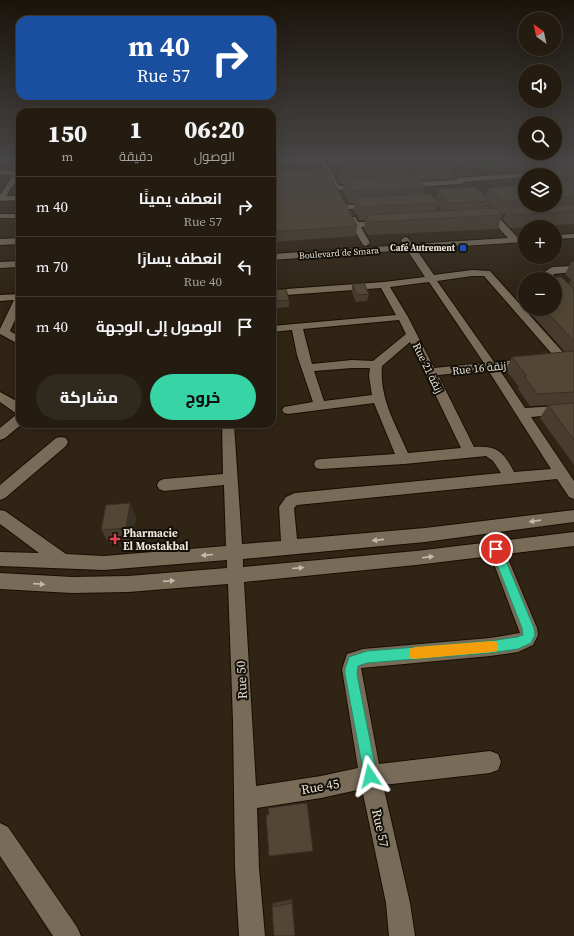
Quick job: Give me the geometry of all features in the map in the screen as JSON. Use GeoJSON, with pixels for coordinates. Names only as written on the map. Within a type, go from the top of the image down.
{"type":"FeatureCollection","features":[{"type":"Feature","properties":{"kind":"street"},"geometry":{"type":"LineString","coordinates":[[345,204],[366,243]]}},
{"type":"Feature","properties":{"kind":"street"},"geometry":{"type":"LineString","coordinates":[[376,204],[384,205]]}},
{"type":"Feature","properties":{"kind":"street"},"geometry":{"type":"LineString","coordinates":[[481,204],[512,237]]}},
{"type":"Feature","properties":{"kind":"street"},"geometry":{"type":"LineString","coordinates":[[0,216],[16,216]]}},
{"type":"Feature","properties":{"kind":"street"},"geometry":{"type":"LineString","coordinates":[[480,219],[508,217]]}},
{"type":"Feature","properties":{"kind":"street"},"geometry":{"type":"LineString","coordinates":[[355,225],[392,223]]}},
{"type":"Feature","properties":{"kind":"street"},"geometry":{"type":"LineString","coordinates":[[562,231],[574,230]]}},
{"type":"Feature","properties":{"kind":"street","name":"Boulevard de Smara"},"geometry":{"type":"LineString","coordinates":[[512,237],[518,235]]}},
{"type":"Feature","properties":{"kind":"street"},"geometry":{"type":"LineString","coordinates":[[562,237],[574,236]]}},
{"type":"Feature","properties":{"kind":"street","name":"Boulevard de Smara"},"geometry":{"type":"LineString","coordinates":[[276,257],[408,244],[512,237],[518,238]]}},
{"type":"Feature","properties":{"kind":"street"},"geometry":{"type":"LineString","coordinates":[[0,242],[16,241]]}},
{"type":"Feature","properties":{"kind":"street","name":"Boulevard de Smara"},"geometry":{"type":"LineString","coordinates":[[276,249],[366,243],[408,244]]}},
{"type":"Feature","properties":{"kind":"street"},"geometry":{"type":"LineString","coordinates":[[408,244],[491,366],[574,493]]}},
{"type":"Feature","properties":{"kind":"street"},"geometry":{"type":"LineString","coordinates":[[0,265],[16,264]]}},
{"type":"Feature","properties":{"kind":"street"},"geometry":{"type":"LineString","coordinates":[[549,272],[552,270],[574,268]]}},
{"type":"Feature","properties":{"kind":"street"},"geometry":{"type":"LineString","coordinates":[[0,272],[16,270]]}},
{"type":"Feature","properties":{"kind":"street"},"geometry":{"type":"LineString","coordinates":[[276,293],[384,284],[488,273],[568,358]]}},
{"type":"Feature","properties":{"kind":"street","name":"Rue 21 زنقة"},"geometry":{"type":"LineString","coordinates":[[384,284],[403,317],[431,372],[470,453]]}},
{"type":"Feature","properties":{"kind":"street"},"geometry":{"type":"LineString","coordinates":[[0,298],[16,298]]}},
{"type":"Feature","properties":{"kind":"street"},"geometry":{"type":"LineString","coordinates":[[2,332],[16,306]]}},
{"type":"Feature","properties":{"kind":"street"},"geometry":{"type":"LineString","coordinates":[[276,329],[403,317]]}},
{"type":"Feature","properties":{"kind":"street"},"geometry":{"type":"LineString","coordinates":[[297,327],[303,355],[320,406]]}},
{"type":"Feature","properties":{"kind":"street"},"geometry":{"type":"LineString","coordinates":[[2,332],[16,330]]}},
{"type":"Feature","properties":{"kind":"street"},"geometry":{"type":"LineString","coordinates":[[2,332],[16,340]]}},
{"type":"Feature","properties":{"kind":"street"},"geometry":{"type":"LineString","coordinates":[[308,368],[352,364],[376,365],[412,335]]}},
{"type":"Feature","properties":{"kind":"street"},"geometry":{"type":"LineString","coordinates":[[550,360],[568,358]]}},
{"type":"Feature","properties":{"kind":"street","name":"Rue 16 زنقة"},"geometry":{"type":"LineString","coordinates":[[431,372],[538,361]]}},
{"type":"Feature","properties":{"kind":"street"},"geometry":{"type":"LineString","coordinates":[[376,365],[375,379],[380,398],[404,459]]}},
{"type":"Feature","properties":{"kind":"street"},"geometry":{"type":"LineString","coordinates":[[0,396],[16,406]]}},
{"type":"Feature","properties":{"kind":"street"},"geometry":{"type":"LineString","coordinates":[[288,410],[380,398]]}},
{"type":"Feature","properties":{"kind":"street"},"geometry":{"type":"LineString","coordinates":[[522,413],[569,409],[574,422]]}},
{"type":"Feature","properties":{"kind":"street"},"geometry":{"type":"LineString","coordinates":[[0,435],[16,423]]}},
{"type":"Feature","properties":{"kind":"street","name":"Rue 50"},"geometry":{"type":"LineString","coordinates":[[228,428],[243,721],[247,868],[252,936]]}},
{"type":"Feature","properties":{"kind":"street"},"geometry":{"type":"LineString","coordinates":[[0,494],[61,442]]}},
{"type":"Feature","properties":{"kind":"street"},"geometry":{"type":"LineString","coordinates":[[321,464],[404,459],[486,451],[494,453],[510,478]]}},
{"type":"Feature","properties":{"kind":"street"},"geometry":{"type":"LineString","coordinates":[[290,547],[286,507],[295,499],[562,473]]}},
{"type":"Feature","properties":{"kind":"street"},"geometry":{"type":"LineString","coordinates":[[164,485],[230,479]]}},
{"type":"Feature","properties":{"kind":"street"},"geometry":{"type":"LineString","coordinates":[[0,516],[63,561]]}},
{"type":"Feature","properties":{"kind":"street"},"geometry":{"type":"LineString","coordinates":[[0,559],[111,562],[234,553],[425,535],[574,516]]}},
{"type":"Feature","properties":{"kind":"street"},"geometry":{"type":"LineString","coordinates":[[0,581],[49,585],[99,585],[235,575],[416,558],[574,539]]}},
{"type":"Feature","properties":{"kind":"street","name":"Rue 57"},"geometry":{"type":"LineString","coordinates":[[402,936],[398,903],[370,776],[351,669],[354,661],[367,657],[490,647],[518,643],[527,639],[529,635],[528,628],[496,549]]}},
{"type":"Feature","properties":{"kind":"street","name":"Rue 45"},"geometry":{"type":"LineString","coordinates":[[245,799],[321,787],[370,776],[490,762]]}},
{"type":"Feature","properties":{"kind":"street"},"geometry":{"type":"LineString","coordinates":[[0,835],[68,936]]}},
{"type":"Feature","properties":{"kind":"building"},"geometry":{"type":"Polygon","coordinates":[[[276,204],[345,204],[357,226],[276,232],[276,204]]]}},
{"type":"Feature","properties":{"kind":"building"},"geometry":{"type":"Polygon","coordinates":[[[359,204],[425,204],[361,207],[359,204]]]}},
{"type":"Feature","properties":{"kind":"building"},"geometry":{"type":"Polygon","coordinates":[[[574,204],[574,211],[562,212],[562,205],[574,204]]]}},
{"type":"Feature","properties":{"kind":"building"},"geometry":{"type":"Polygon","coordinates":[[[508,207],[518,207],[518,212],[559,212],[515,215],[508,207]]]}},
{"type":"Feature","properties":{"kind":"building"},"geometry":{"type":"Polygon","coordinates":[[[496,208],[502,215],[370,222],[366,215],[496,208]]]}},
{"type":"Feature","properties":{"kind":"building"},"geometry":{"type":"Polygon","coordinates":[[[562,278],[574,289],[573,340],[551,316],[562,316],[562,278]]]}},
{"type":"Feature","properties":{"kind":"building"},"geometry":{"type":"Polygon","coordinates":[[[364,283],[369,294],[357,295],[352,284],[364,283]]]}},
{"type":"Feature","properties":{"kind":"building"},"geometry":{"type":"Polygon","coordinates":[[[286,289],[289,300],[277,301],[276,290],[286,289]]]}},
{"type":"Feature","properties":{"kind":"building"},"geometry":{"type":"Polygon","coordinates":[[[574,351],[574,392],[537,394],[524,376],[527,376],[512,357],[574,351]]]}},
{"type":"Feature","properties":{"kind":"building"},"geometry":{"type":"Polygon","coordinates":[[[574,403],[574,440],[548,405],[574,403]]]}},
{"type":"Feature","properties":{"kind":"building"},"geometry":{"type":"Polygon","coordinates":[[[130,503],[126,528],[101,530],[106,505],[130,503]]]}},
{"type":"Feature","properties":{"kind":"building"},"geometry":{"type":"Polygon","coordinates":[[[307,803],[313,851],[269,856],[266,815],[269,814],[268,808],[307,803]]]}},
{"type":"Feature","properties":{"kind":"building"},"geometry":{"type":"Polygon","coordinates":[[[292,903],[295,936],[274,936],[272,907],[292,903]]]}},
{"type":"Feature","properties":{"kind":"slow traffic"},"geometry":{"type":"LineString","coordinates":[[415,653],[492,647]]}},
{"type":"Feature","properties":{"kind":"place","name":"Café Autrement"},"geometry":{"type":"Point","coordinates":[463,248]}},
{"type":"Feature","properties":{"kind":"place","name":"Pharmacie El Mostakbal"},"geometry":{"type":"Point","coordinates":[115,539]}},
{"type":"Feature","properties":{"kind":"route"},"geometry":{"type":"LineString","coordinates":[[370,776],[351,674],[354,661],[367,657],[490,647],[518,643],[527,639],[529,635],[528,628],[496,549]]}}]}
